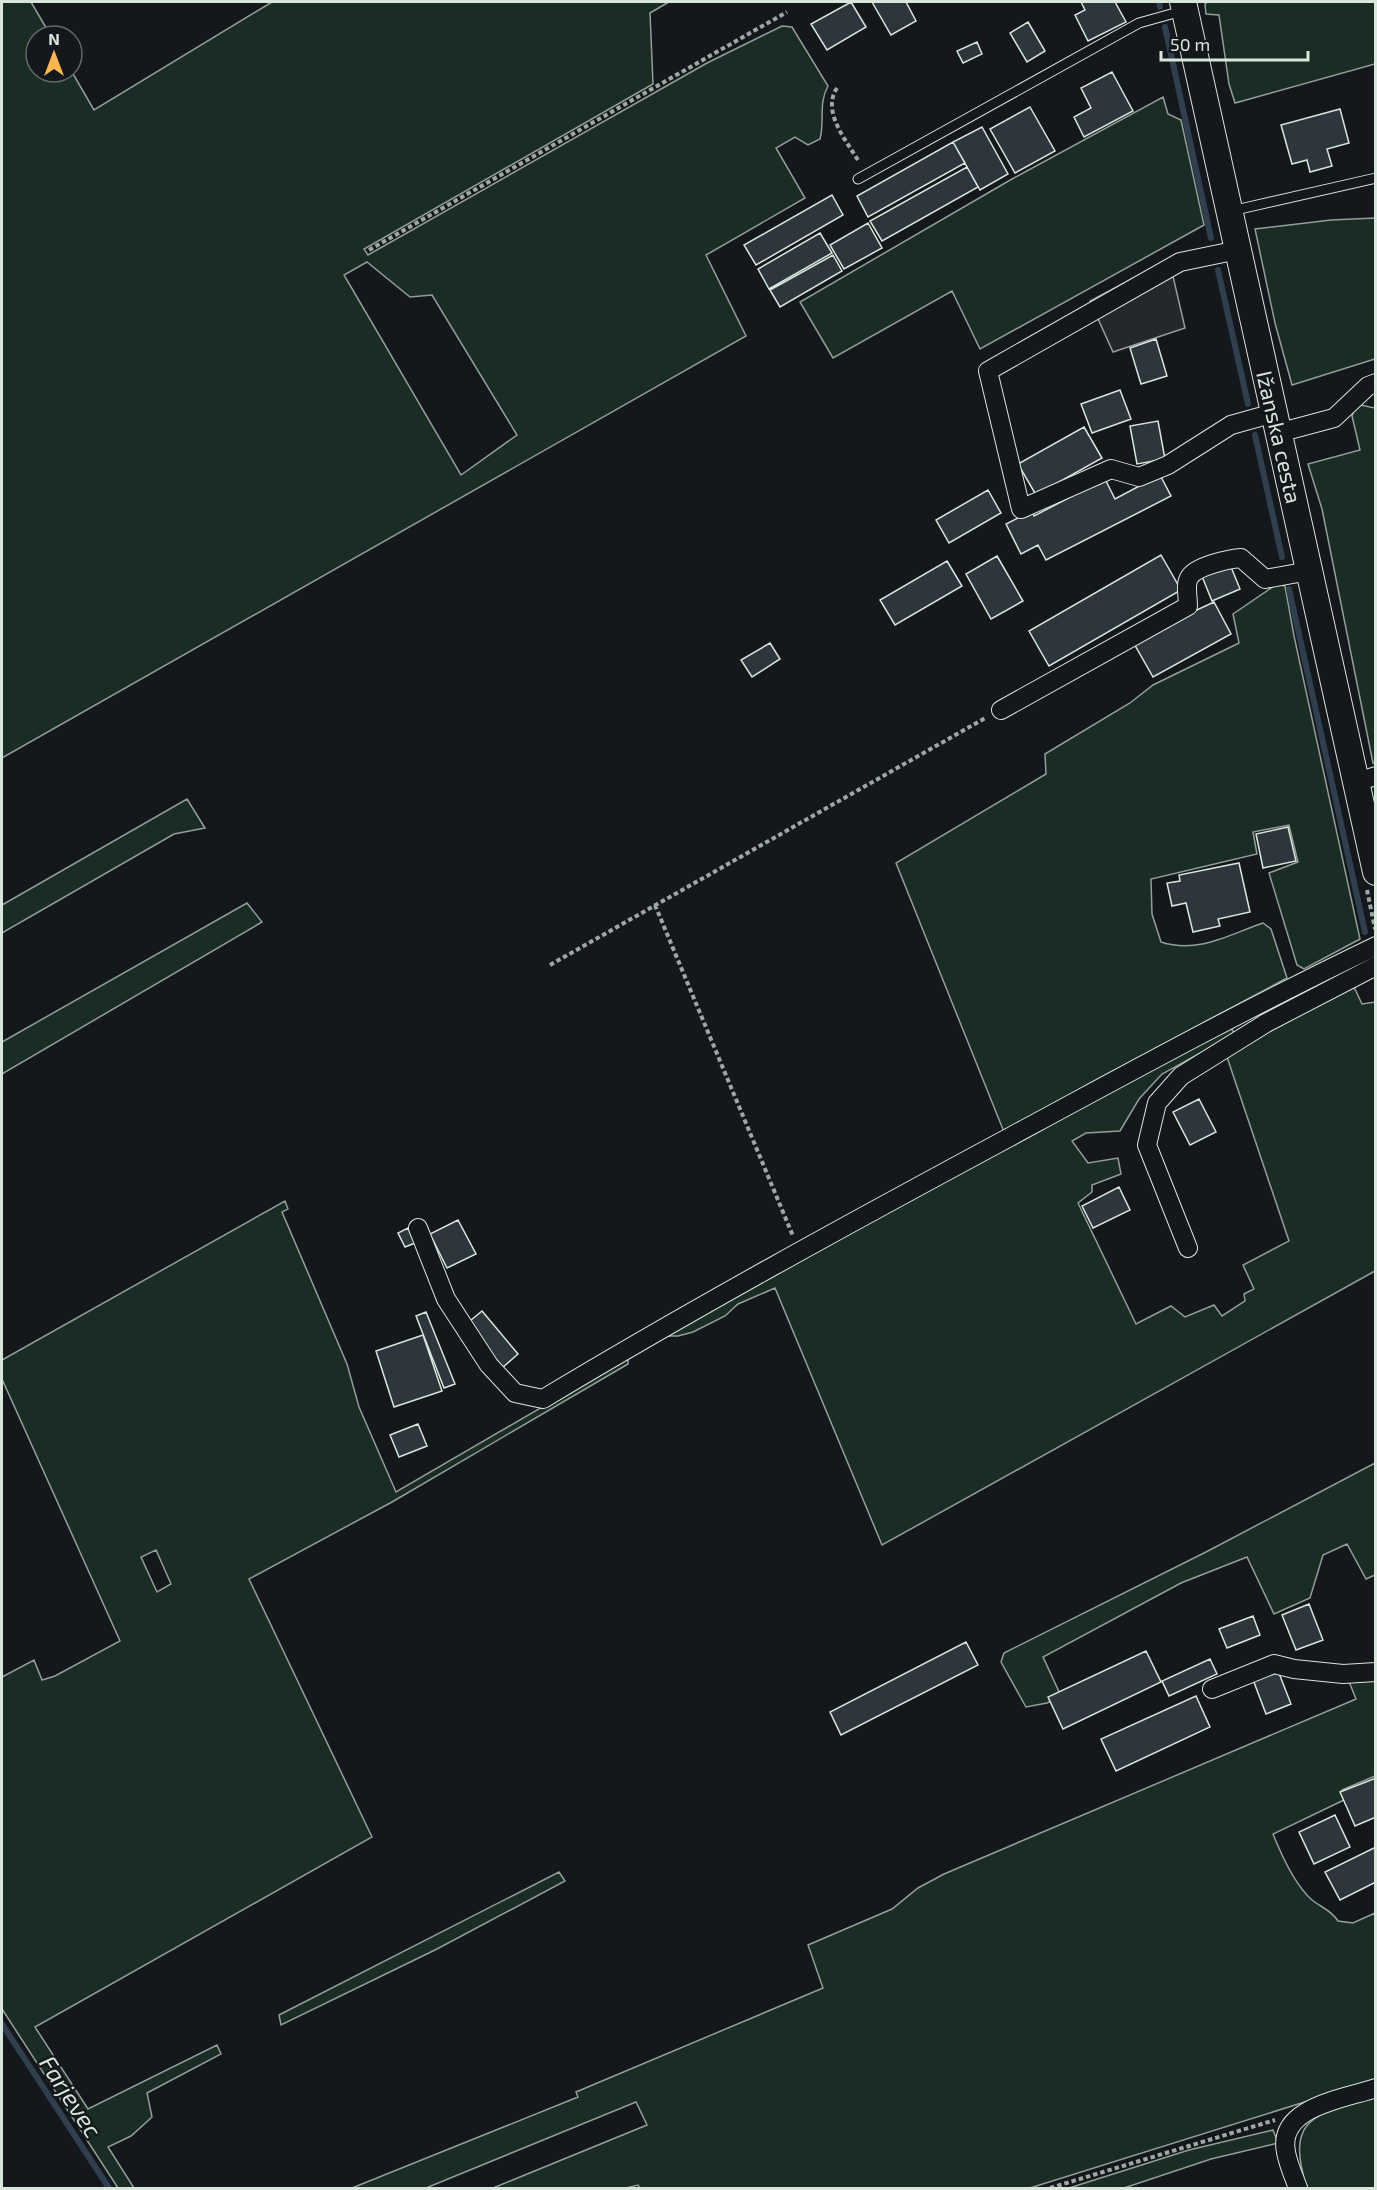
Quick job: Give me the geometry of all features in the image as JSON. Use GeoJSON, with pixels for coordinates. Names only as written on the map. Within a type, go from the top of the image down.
{"type":"FeatureCollection","features":[{"type":"Feature","properties":{"kind":"street","name":"Ižanska cesta"},"geometry":{"type":"LineString","coordinates":[[1184,6],[1309,571],[1366,779],[1376,872]]}},
{"type":"Feature","properties":{"kind":"street"},"geometry":{"type":"LineString","coordinates":[[1238,250],[1180,262],[988,371],[1021,509],[1111,469],[1139,477],[1168,465],[1231,425],[1334,418],[1368,386],[1376,383]]}},
{"type":"Feature","properties":{"kind":"street"},"geometry":{"type":"LineString","coordinates":[[1001,710],[1188,606],[1188,580],[1193,573],[1227,559],[1241,558],[1265,579],[1309,571]]}},
{"type":"Feature","properties":{"kind":"street"},"geometry":{"type":"LineString","coordinates":[[418,1228],[446,1299],[489,1365],[515,1393],[543,1399],[682,1315],[1273,996],[1376,946]]}},
{"type":"Feature","properties":{"kind":"street"},"geometry":{"type":"LineString","coordinates":[[1188,1248],[1147,1145],[1157,1103],[1181,1076],[1266,1023],[1376,966]]}},
{"type":"Feature","properties":{"kind":"street"},"geometry":{"type":"LineString","coordinates":[[1212,1689],[1274,1664],[1294,1669],[1343,1674],[1376,1672]]}},
{"type":"Feature","properties":{"kind":"street"},"geometry":{"type":"LineString","coordinates":[[1298,2188],[1285,2152],[1286,2132],[1302,2112],[1376,2088]]}},
{"type":"Feature","properties":{"kind":"lane"},"geometry":{"type":"LineString","coordinates":[[862,177],[1139,23],[1184,6]]}},
{"type":"Feature","properties":{"kind":"lane"},"geometry":{"type":"LineString","coordinates":[[1229,212],[1376,178]]}},
{"type":"Feature","properties":{"kind":"path"},"geometry":{"type":"LineString","coordinates":[[369,250],[787,12]]}},
{"type":"Feature","properties":{"kind":"path"},"geometry":{"type":"LineString","coordinates":[[837,88],[831,97],[831,113],[862,177]]}},
{"type":"Feature","properties":{"kind":"path"},"geometry":{"type":"LineString","coordinates":[[550,965],[1001,710]]}},
{"type":"Feature","properties":{"kind":"path"},"geometry":{"type":"LineString","coordinates":[[655,904],[800,1252]]}},
{"type":"Feature","properties":{"kind":"path"},"geometry":{"type":"LineString","coordinates":[[1050,2188],[1302,2112]]}},
{"type":"Feature","properties":{"kind":"green space"},"geometry":{"type":"Polygon","coordinates":[[[2,2],[31,2],[44,24],[24,24],[24,84],[79,84],[94,110],[272,2],[669,2],[650,13],[653,84],[364,249],[368,255],[707,63],[782,26],[792,27],[828,86],[823,99],[820,139],[808,145],[795,137],[776,148],[805,198],[706,255],[746,336],[2,758],[2,2]],[[367,262],[344,275],[461,475],[517,435],[432,295],[410,297],[367,262]]]}},
{"type":"Feature","properties":{"kind":"green space"},"geometry":{"type":"Polygon","coordinates":[[[1207,2],[1375,2],[1375,64],[1235,103],[1229,84],[1219,15],[1206,14],[1205,4],[1207,2]]]}},
{"type":"Feature","properties":{"kind":"green space"},"geometry":{"type":"Polygon","coordinates":[[[1163,97],[1168,114],[1181,120],[1204,225],[980,349],[952,291],[833,358],[800,302],[1012,179],[1163,97]]]}},
{"type":"Feature","properties":{"kind":"green space"},"geometry":{"type":"Polygon","coordinates":[[[1375,218],[1375,359],[1292,385],[1275,323],[1255,229],[1331,220],[1375,218]]]}},
{"type":"Feature","properties":{"kind":"green space"},"geometry":{"type":"Polygon","coordinates":[[[1356,404],[1375,408],[1375,764],[1322,509],[1308,464],[1360,450],[1352,416],[1356,404]]]}},
{"type":"Feature","properties":{"kind":"green space"},"geometry":{"type":"Polygon","coordinates":[[[1277,584],[1285,586],[1360,939],[1304,969],[1297,965],[1269,873],[1298,862],[1289,825],[1253,832],[1257,854],[1151,879],[1152,914],[1161,942],[1188,946],[1213,942],[1263,923],[1271,929],[1287,978],[1004,1132],[896,863],[1046,774],[1045,754],[1130,703],[1153,685],[1239,643],[1233,614],[1277,584]]]}},
{"type":"Feature","properties":{"kind":"green space"},"geometry":{"type":"Polygon","coordinates":[[[187,799],[205,828],[174,834],[2,933],[2,905],[187,799]]]}},
{"type":"Feature","properties":{"kind":"green space"},"geometry":{"type":"Polygon","coordinates":[[[247,903],[262,922],[2,1074],[2,1042],[247,903]]]}},
{"type":"Feature","properties":{"kind":"green space"},"geometry":{"type":"Polygon","coordinates":[[[1354,987],[1362,1004],[1375,1002],[1375,1271],[882,1545],[775,1288],[738,1304],[725,1316],[693,1332],[678,1336],[663,1336],[1229,1025],[1235,1034],[1162,1074],[1139,1099],[1120,1131],[1086,1133],[1072,1141],[1088,1163],[1118,1158],[1121,1174],[1092,1185],[1092,1192],[1078,1203],[1136,1324],[1171,1306],[1185,1317],[1214,1305],[1222,1316],[1245,1301],[1244,1294],[1254,1289],[1243,1265],[1289,1241],[1227,1057],[1282,1024],[1354,987]]]}},
{"type":"Feature","properties":{"kind":"green space"},"geometry":{"type":"Polygon","coordinates":[[[285,1201],[288,1209],[282,1212],[347,1364],[359,1407],[396,1492],[628,1357],[628,1364],[392,1502],[249,1579],[372,1837],[35,2027],[88,2109],[217,2045],[221,2054],[147,2093],[152,2117],[131,2136],[108,2147],[134,2188],[118,2188],[2,2009],[2,1677],[34,1660],[42,1680],[55,1676],[120,1641],[2,1379],[2,1360],[285,1201]],[[156,1550],[141,1557],[157,1592],[171,1584],[156,1550]]]}},
{"type":"Feature","properties":{"kind":"green space"},"geometry":{"type":"Polygon","coordinates":[[[1375,1463],[1375,1575],[1366,1579],[1347,1544],[1323,1555],[1310,1598],[1274,1614],[1247,1557],[1181,1583],[1043,1657],[1061,1696],[1047,1703],[1026,1707],[1001,1662],[1004,1653],[1206,1552],[1375,1463]]]}},
{"type":"Feature","properties":{"kind":"green space"},"geometry":{"type":"Polygon","coordinates":[[[1375,1677],[1375,1776],[1342,1790],[1344,1800],[1273,1834],[1300,1887],[1338,1921],[1353,1923],[1375,1913],[1375,2080],[1030,2188],[640,2188],[638,2185],[626,2188],[493,2188],[647,2125],[636,2102],[426,2188],[352,2188],[578,2097],[576,2092],[823,1988],[808,1945],[892,1909],[918,1888],[944,1874],[1356,1699],[1348,1679],[1375,1677]]]}},
{"type":"Feature","properties":{"kind":"green space"},"geometry":{"type":"Polygon","coordinates":[[[559,1872],[565,1881],[437,1949],[281,2025],[279,2015],[559,1872]]]}},
{"type":"Feature","properties":{"kind":"green space"},"geometry":{"type":"Polygon","coordinates":[[[1375,2096],[1375,2188],[1307,2188],[1301,2164],[1300,2146],[1303,2132],[1310,2122],[1321,2114],[1336,2108],[1375,2096]]]}},
{"type":"Feature","properties":{"kind":"green space"},"geometry":{"type":"Polygon","coordinates":[[[1273,2130],[1278,2143],[1211,2159],[1124,2188],[1069,2188],[1189,2150],[1273,2130]]]}},
{"type":"Feature","properties":{"kind":"shaded area"},"geometry":{"type":"Polygon","coordinates":[[[1169,259],[1185,328],[1113,352],[1090,301],[1169,259]]]}},
{"type":"Feature","properties":{"kind":"building"},"geometry":{"type":"Polygon","coordinates":[[[851,2],[866,27],[827,50],[811,24],[851,2]]]}},
{"type":"Feature","properties":{"kind":"building"},"geometry":{"type":"Polygon","coordinates":[[[872,2],[906,2],[916,21],[891,35],[872,2]]]}},
{"type":"Feature","properties":{"kind":"building"},"geometry":{"type":"Polygon","coordinates":[[[1081,2],[1115,2],[1126,22],[1088,41],[1075,15],[1085,10],[1081,2]]]}},
{"type":"Feature","properties":{"kind":"building"},"geometry":{"type":"Polygon","coordinates":[[[1028,22],[1045,51],[1027,62],[1010,33],[1028,22]]]}},
{"type":"Feature","properties":{"kind":"building"},"geometry":{"type":"Polygon","coordinates":[[[977,42],[982,54],[963,63],[957,51],[977,42]]]}},
{"type":"Feature","properties":{"kind":"building"},"geometry":{"type":"Polygon","coordinates":[[[1112,72],[1133,111],[1084,137],[1074,117],[1091,108],[1081,88],[1112,72]]]}},
{"type":"Feature","properties":{"kind":"building"},"geometry":{"type":"Polygon","coordinates":[[[1030,107],[1055,151],[1015,173],[990,129],[1030,107]]]}},
{"type":"Feature","properties":{"kind":"building"},"geometry":{"type":"Polygon","coordinates":[[[1340,109],[1349,143],[1327,149],[1332,166],[1310,172],[1307,160],[1292,164],[1281,125],[1340,109]]]}},
{"type":"Feature","properties":{"kind":"building"},"geometry":{"type":"Polygon","coordinates":[[[982,127],[1008,174],[980,190],[953,142],[982,127]]]}},
{"type":"Feature","properties":{"kind":"building"},"geometry":{"type":"Polygon","coordinates":[[[953,142],[965,163],[868,217],[857,196],[953,142]]]}},
{"type":"Feature","properties":{"kind":"building"},"geometry":{"type":"Polygon","coordinates":[[[967,167],[978,187],[882,241],[870,221],[967,167]]]}},
{"type":"Feature","properties":{"kind":"building"},"geometry":{"type":"Polygon","coordinates":[[[832,195],[843,215],[756,265],[744,245],[832,195]]]}},
{"type":"Feature","properties":{"kind":"building"},"geometry":{"type":"Polygon","coordinates":[[[868,223],[882,248],[844,269],[830,245],[868,223]]]}},
{"type":"Feature","properties":{"kind":"building"},"geometry":{"type":"Polygon","coordinates":[[[820,233],[832,253],[769,289],[758,269],[820,233]]]}},
{"type":"Feature","properties":{"kind":"building"},"geometry":{"type":"Polygon","coordinates":[[[833,255],[842,271],[780,307],[770,290],[833,255]]]}},
{"type":"Feature","properties":{"kind":"building"},"geometry":{"type":"Polygon","coordinates":[[[1156,339],[1167,376],[1141,384],[1130,348],[1156,339]]]}},
{"type":"Feature","properties":{"kind":"building"},"geometry":{"type":"Polygon","coordinates":[[[1120,390],[1131,419],[1092,433],[1081,404],[1120,390]]]}},
{"type":"Feature","properties":{"kind":"building"},"geometry":{"type":"Polygon","coordinates":[[[1158,421],[1165,459],[1137,464],[1130,426],[1158,421]]]}},
{"type":"Feature","properties":{"kind":"building"},"geometry":{"type":"Polygon","coordinates":[[[1084,427],[1102,458],[1036,495],[1018,464],[1084,427]]]}},
{"type":"Feature","properties":{"kind":"building"},"geometry":{"type":"Polygon","coordinates":[[[1160,475],[1171,496],[1046,560],[1038,545],[1021,554],[1006,524],[1032,511],[1034,516],[1105,479],[1115,499],[1160,475]]]}},
{"type":"Feature","properties":{"kind":"building"},"geometry":{"type":"Polygon","coordinates":[[[988,490],[1001,513],[949,543],[936,520],[988,490]]]}},
{"type":"Feature","properties":{"kind":"building"},"geometry":{"type":"Polygon","coordinates":[[[1161,555],[1181,590],[1049,666],[1029,631],[1161,555]]]}},
{"type":"Feature","properties":{"kind":"building"},"geometry":{"type":"Polygon","coordinates":[[[997,556],[1023,601],[991,619],[966,574],[997,556]]]}},
{"type":"Feature","properties":{"kind":"building"},"geometry":{"type":"Polygon","coordinates":[[[947,561],[962,586],[895,625],[880,600],[947,561]]]}},
{"type":"Feature","properties":{"kind":"building"},"geometry":{"type":"Polygon","coordinates":[[[1229,562],[1240,589],[1212,601],[1201,574],[1229,562]]]}},
{"type":"Feature","properties":{"kind":"building"},"geometry":{"type":"Polygon","coordinates":[[[1214,602],[1231,634],[1153,677],[1132,640],[1214,602]]]}},
{"type":"Feature","properties":{"kind":"building"},"geometry":{"type":"Polygon","coordinates":[[[770,643],[780,659],[752,677],[741,660],[770,643]]]}},
{"type":"Feature","properties":{"kind":"building"},"geometry":{"type":"Polygon","coordinates":[[[1288,827],[1296,861],[1263,868],[1256,834],[1288,827]]]}},
{"type":"Feature","properties":{"kind":"building"},"geometry":{"type":"Polygon","coordinates":[[[1239,863],[1250,912],[1218,919],[1220,926],[1193,932],[1186,903],[1172,906],[1167,883],[1180,881],[1179,875],[1239,863]]]}},
{"type":"Feature","properties":{"kind":"building"},"geometry":{"type":"Polygon","coordinates":[[[1199,1099],[1216,1132],[1190,1145],[1173,1112],[1199,1099]]]}},
{"type":"Feature","properties":{"kind":"building"},"geometry":{"type":"Polygon","coordinates":[[[1119,1187],[1130,1210],[1093,1228],[1082,1206],[1119,1187]]]}},
{"type":"Feature","properties":{"kind":"building"},"geometry":{"type":"Polygon","coordinates":[[[458,1220],[476,1254],[447,1268],[430,1234],[458,1220]]]}},
{"type":"Feature","properties":{"kind":"building"},"geometry":{"type":"Polygon","coordinates":[[[408,1228],[415,1243],[405,1247],[398,1233],[408,1228]]]}},
{"type":"Feature","properties":{"kind":"building"},"geometry":{"type":"Polygon","coordinates":[[[482,1311],[518,1354],[502,1368],[465,1325],[482,1311]]]}},
{"type":"Feature","properties":{"kind":"building"},"geometry":{"type":"Polygon","coordinates":[[[426,1312],[455,1384],[444,1388],[416,1316],[426,1312]]]}},
{"type":"Feature","properties":{"kind":"building"},"geometry":{"type":"Polygon","coordinates":[[[423,1335],[442,1391],[394,1407],[376,1351],[423,1335]]]}},
{"type":"Feature","properties":{"kind":"building"},"geometry":{"type":"Polygon","coordinates":[[[418,1424],[427,1446],[399,1457],[390,1435],[418,1424]]]}},
{"type":"Feature","properties":{"kind":"building"},"geometry":{"type":"Polygon","coordinates":[[[1309,1604],[1323,1640],[1296,1650],[1282,1615],[1309,1604]]]}},
{"type":"Feature","properties":{"kind":"building"},"geometry":{"type":"Polygon","coordinates":[[[1253,1616],[1260,1635],[1227,1648],[1219,1629],[1253,1616]]]}},
{"type":"Feature","properties":{"kind":"building"},"geometry":{"type":"Polygon","coordinates":[[[966,1642],[978,1665],[841,1735],[830,1712],[966,1642]]]}},
{"type":"Feature","properties":{"kind":"building"},"geometry":{"type":"Polygon","coordinates":[[[1146,1651],[1161,1682],[1063,1729],[1048,1697],[1146,1651]]]}},
{"type":"Feature","properties":{"kind":"building"},"geometry":{"type":"Polygon","coordinates":[[[1210,1659],[1217,1674],[1169,1696],[1162,1681],[1210,1659]]]}},
{"type":"Feature","properties":{"kind":"building"},"geometry":{"type":"Polygon","coordinates":[[[1277,1668],[1291,1704],[1266,1714],[1252,1677],[1277,1668]]]}},
{"type":"Feature","properties":{"kind":"building"},"geometry":{"type":"Polygon","coordinates":[[[1196,1696],[1210,1727],[1116,1771],[1101,1739],[1196,1696]]]}},
{"type":"Feature","properties":{"kind":"building"},"geometry":{"type":"Polygon","coordinates":[[[1376,1778],[1376,1817],[1355,1826],[1340,1792],[1376,1778]]]}},
{"type":"Feature","properties":{"kind":"building"},"geometry":{"type":"Polygon","coordinates":[[[1335,1815],[1350,1847],[1314,1864],[1299,1832],[1335,1815]]]}},
{"type":"Feature","properties":{"kind":"building"},"geometry":{"type":"Polygon","coordinates":[[[1376,1847],[1376,1882],[1340,1900],[1325,1872],[1376,1847]]]}},
{"type":"Feature","properties":{"kind":"waterway"},"geometry":{"type":"LineString","coordinates":[[1159,2],[1160,7]]}},
{"type":"Feature","properties":{"kind":"waterway"},"geometry":{"type":"LineString","coordinates":[[1165,27],[1211,238]]}},
{"type":"Feature","properties":{"kind":"waterway"},"geometry":{"type":"LineString","coordinates":[[1218,270],[1248,404]]}},
{"type":"Feature","properties":{"kind":"waterway"},"geometry":{"type":"LineString","coordinates":[[1255,435],[1282,557]]}},
{"type":"Feature","properties":{"kind":"waterway"},"geometry":{"type":"LineString","coordinates":[[1289,589],[1365,932]]}},
{"type":"Feature","properties":{"kind":"waterway","name":"Farjevec"},"geometry":{"type":"LineString","coordinates":[[2,2024],[109,2188]]}}]}
